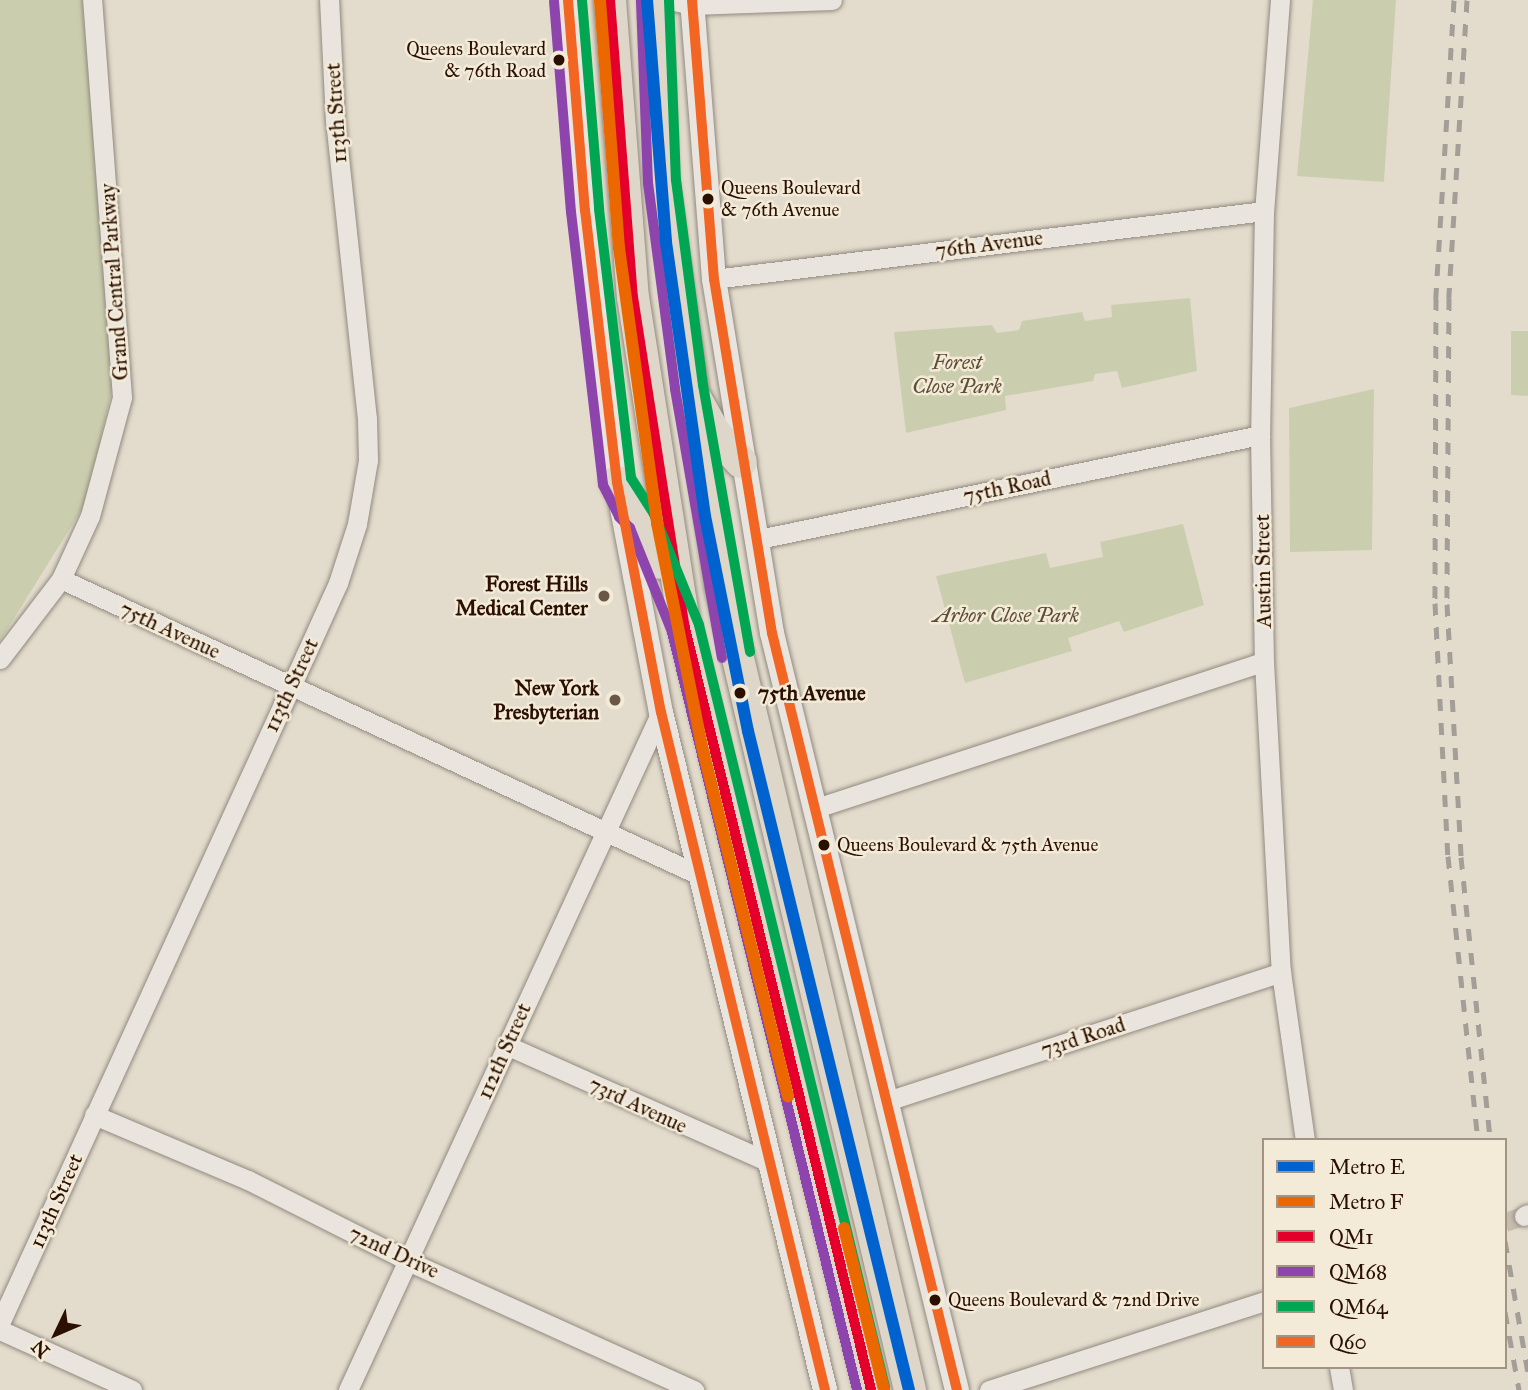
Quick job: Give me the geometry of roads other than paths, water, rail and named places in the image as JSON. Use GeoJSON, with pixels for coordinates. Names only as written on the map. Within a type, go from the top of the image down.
{"type":"FeatureCollection","features":[{"type":"Feature","properties":{"kind":"main road"},"geometry":{"type":"LineString","coordinates":[[610,0],[633,297],[685,628],[871,1390]]}},
{"type":"Feature","properties":{"kind":"main road"},"geometry":{"type":"LineString","coordinates":[[655,0],[662,181],[689,387],[721,586],[910,1390]]}},
{"type":"Feature","properties":{"kind":"main road"},"geometry":{"type":"LineString","coordinates":[[689,387],[714,432],[741,463]]}},
{"type":"Feature","properties":{"kind":"main road"},"geometry":{"type":"LineString","coordinates":[[617,482],[631,510],[642,520],[685,628]]}},
{"type":"Feature","properties":{"kind":"street","name":"Grand Central Parkway"},"geometry":{"type":"LineString","coordinates":[[0,659],[61,579],[90,516],[122,397],[92,0]]}},
{"type":"Feature","properties":{"kind":"street","name":"113th Street"},"geometry":{"type":"LineString","coordinates":[[0,1323],[292,686],[349,552],[368,460],[335,121],[329,0]]}},
{"type":"Feature","properties":{"kind":"street"},"geometry":{"type":"LineString","coordinates":[[568,0],[585,210],[617,482],[661,712],[825,1390]]}},
{"type":"Feature","properties":{"kind":"street"},"geometry":{"type":"LineString","coordinates":[[831,0],[684,2],[714,279],[754,540],[813,809],[957,1390]]}},
{"type":"Feature","properties":{"kind":"street","name":"Austin Street"},"geometry":{"type":"LineString","coordinates":[[1280,0],[1264,211],[1260,435],[1264,662],[1281,972],[1305,1138]]}},
{"type":"Feature","properties":{"kind":"street","name":"76th Avenue"},"geometry":{"type":"LineString","coordinates":[[714,279],[1264,211]]}},
{"type":"Feature","properties":{"kind":"street","name":"75th Road"},"geometry":{"type":"LineString","coordinates":[[754,540],[1260,435]]}},
{"type":"Feature","properties":{"kind":"street","name":"75th Avenue"},"geometry":{"type":"LineString","coordinates":[[61,579],[699,875]]}},
{"type":"Feature","properties":{"kind":"street"},"geometry":{"type":"LineString","coordinates":[[813,809],[1264,662]]}},
{"type":"Feature","properties":{"kind":"street","name":"112th Street"},"geometry":{"type":"LineString","coordinates":[[348,1390],[410,1262],[506,1045],[661,712]]}},
{"type":"Feature","properties":{"kind":"street","name":"73rd Road"},"geometry":{"type":"LineString","coordinates":[[884,1102],[1281,972]]}},
{"type":"Feature","properties":{"kind":"street","name":"73rd Avenue"},"geometry":{"type":"LineString","coordinates":[[506,1045],[771,1163]]}},
{"type":"Feature","properties":{"kind":"street","name":"72nd Drive"},"geometry":{"type":"LineString","coordinates":[[94,1115],[248,1180],[410,1262],[694,1390]]}},
{"type":"Feature","properties":{"kind":"street"},"geometry":{"type":"LineString","coordinates":[[989,1390],[1262,1302]]}},
{"type":"Feature","properties":{"kind":"street"},"geometry":{"type":"LineString","coordinates":[[0,1330],[132,1390]]}},
{"type":"Feature","properties":{"kind":"street"},"geometry":{"type":"LineString","coordinates":[[1339,1369],[1343,1390]]}},
{"type":"Feature","properties":{"kind":"tunnel"},"geometry":{"type":"LineString","coordinates":[[1507,1221],[1524,1216]]}},
{"type":"Feature","properties":{"kind":"railway"},"geometry":{"type":"LineString","coordinates":[[1454,0],[1436,298],[1435,603],[1448,856],[1478,1138]]}},
{"type":"Feature","properties":{"kind":"railway"},"geometry":{"type":"LineString","coordinates":[[1467,0],[1449,298],[1447,604],[1461,857],[1490,1138]]}},
{"type":"Feature","properties":{"kind":"railway"},"geometry":{"type":"LineString","coordinates":[[1507,1252],[1528,1373]]}},
{"type":"Feature","properties":{"kind":"railway"},"geometry":{"type":"LineString","coordinates":[[1507,1323],[1519,1390]]}},
{"type":"Feature","properties":{"kind":"metro line","name":"E"},"geometry":{"type":"LineString","coordinates":[[647,0],[666,242],[705,516],[748,731],[909,1390]]}},
{"type":"Feature","properties":{"kind":"metro line","name":"F"},"geometry":{"type":"LineString","coordinates":[[600,1],[619,248],[657,523],[701,742],[788,1096]]}},
{"type":"Feature","properties":{"kind":"metro line","name":"F"},"geometry":{"type":"LineString","coordinates":[[844,1228],[884,1390]]}},
{"type":"Feature","properties":{"kind":"place","name":"Queens Boulevard & 76th Road"},"geometry":{"type":"Point","coordinates":[559,60]}},
{"type":"Feature","properties":{"kind":"place","name":"Queens Boulevard & 76th Avenue"},"geometry":{"type":"Point","coordinates":[708,199]}},
{"type":"Feature","properties":{"kind":"place","name":"Forest Hills Medical Center"},"geometry":{"type":"Point","coordinates":[604,596]}},
{"type":"Feature","properties":{"kind":"place","name":"75th Avenue"},"geometry":{"type":"Point","coordinates":[740,693]}},
{"type":"Feature","properties":{"kind":"place","name":"New York Presbyterian"},"geometry":{"type":"Point","coordinates":[615,700]}},
{"type":"Feature","properties":{"kind":"place","name":"Queens Boulevard & 75th Avenue"},"geometry":{"type":"Point","coordinates":[824,845]}},
{"type":"Feature","properties":{"kind":"place","name":"Queens Boulevard & 72nd Drive"},"geometry":{"type":"Point","coordinates":[935,1300]}},
{"type":"Feature","properties":{"kind":"park label","name":"Forest Close Park"},"geometry":{"type":"Point","coordinates":[957,374]}},
{"type":"Feature","properties":{"kind":"park label","name":"Arbor Close Park"},"geometry":{"type":"Point","coordinates":[1006,615]}}]}
